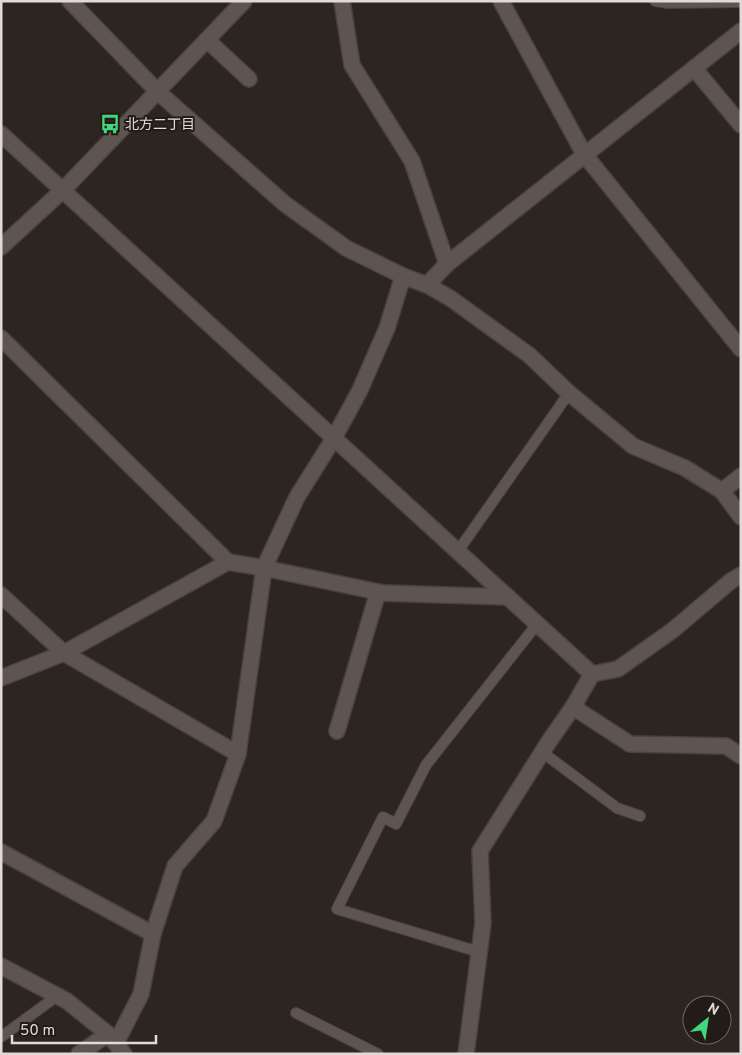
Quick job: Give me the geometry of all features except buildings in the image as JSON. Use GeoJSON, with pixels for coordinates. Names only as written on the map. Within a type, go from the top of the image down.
{"type":"FeatureCollection","features":[{"type":"Feature","properties":{"kind":"street"},"geometry":{"type":"LineString","coordinates":[[70,1],[158,92],[285,204],[346,248],[403,276],[427,285],[450,298],[529,355],[569,393],[633,446],[684,468],[722,491],[741,517]]}},
{"type":"Feature","properties":{"kind":"street"},"geometry":{"type":"LineString","coordinates":[[1,247],[62,190],[244,1]]}},
{"type":"Feature","properties":{"kind":"street"},"geometry":{"type":"LineString","coordinates":[[342,1],[352,64],[412,161],[447,264]]}},
{"type":"Feature","properties":{"kind":"street"},"geometry":{"type":"LineString","coordinates":[[501,1],[584,154],[741,349]]}},
{"type":"Feature","properties":{"kind":"street"},"geometry":{"type":"LineString","coordinates":[[427,285],[447,264],[741,30]]}},
{"type":"Feature","properties":{"kind":"street"},"geometry":{"type":"LineString","coordinates":[[207,40],[249,79]]}},
{"type":"Feature","properties":{"kind":"street"},"geometry":{"type":"LineString","coordinates":[[694,68],[741,125]]}},
{"type":"Feature","properties":{"kind":"street"},"geometry":{"type":"LineString","coordinates":[[1,134],[592,674]]}},
{"type":"Feature","properties":{"kind":"street"},"geometry":{"type":"LineString","coordinates":[[79,1054],[116,1044],[141,994],[153,934],[175,866],[214,821],[238,754],[264,568],[297,497],[334,438],[360,390],[387,328],[403,276]]}},
{"type":"Feature","properties":{"kind":"street"},"geometry":{"type":"LineString","coordinates":[[1,338],[228,562],[378,592],[508,597]]}},
{"type":"Feature","properties":{"kind":"street"},"geometry":{"type":"LineString","coordinates":[[722,491],[741,476]]}},
{"type":"Feature","properties":{"kind":"street"},"geometry":{"type":"LineString","coordinates":[[1,678],[64,653],[228,562]]}},
{"type":"Feature","properties":{"kind":"street"},"geometry":{"type":"LineString","coordinates":[[466,1054],[483,923],[480,851],[542,752],[573,707],[592,674],[618,669],[673,630],[732,580],[741,575]]}},
{"type":"Feature","properties":{"kind":"street"},"geometry":{"type":"LineString","coordinates":[[337,731],[378,592]]}},
{"type":"Feature","properties":{"kind":"street"},"geometry":{"type":"LineString","coordinates":[[1,595],[64,653],[238,754]]}},
{"type":"Feature","properties":{"kind":"street"},"geometry":{"type":"LineString","coordinates":[[573,707],[630,744],[726,746],[741,756]]}},
{"type":"Feature","properties":{"kind":"street"},"geometry":{"type":"LineString","coordinates":[[1,852],[153,934]]}},
{"type":"Feature","properties":{"kind":"street"},"geometry":{"type":"LineString","coordinates":[[1,966],[67,1001],[116,1044]]}},
{"type":"Feature","properties":{"kind":"lane"},"geometry":{"type":"LineString","coordinates":[[655,1],[668,3],[741,2]]}},
{"type":"Feature","properties":{"kind":"lane"},"geometry":{"type":"LineString","coordinates":[[458,551],[569,393]]}},
{"type":"Feature","properties":{"kind":"lane"},"geometry":{"type":"LineString","coordinates":[[479,952],[337,909],[383,817],[396,824],[426,765],[538,624]]}},
{"type":"Feature","properties":{"kind":"lane"},"geometry":{"type":"LineString","coordinates":[[542,752],[617,808],[640,816]]}},
{"type":"Feature","properties":{"kind":"lane"},"geometry":{"type":"LineString","coordinates":[[1,1037],[57,996]]}},
{"type":"Feature","properties":{"kind":"lane"},"geometry":{"type":"LineString","coordinates":[[296,1013],[378,1054]]}},
{"type":"Feature","properties":{"kind":"place","name":"北方二丁目"},"geometry":{"type":"Point","coordinates":[110,124]}}]}
